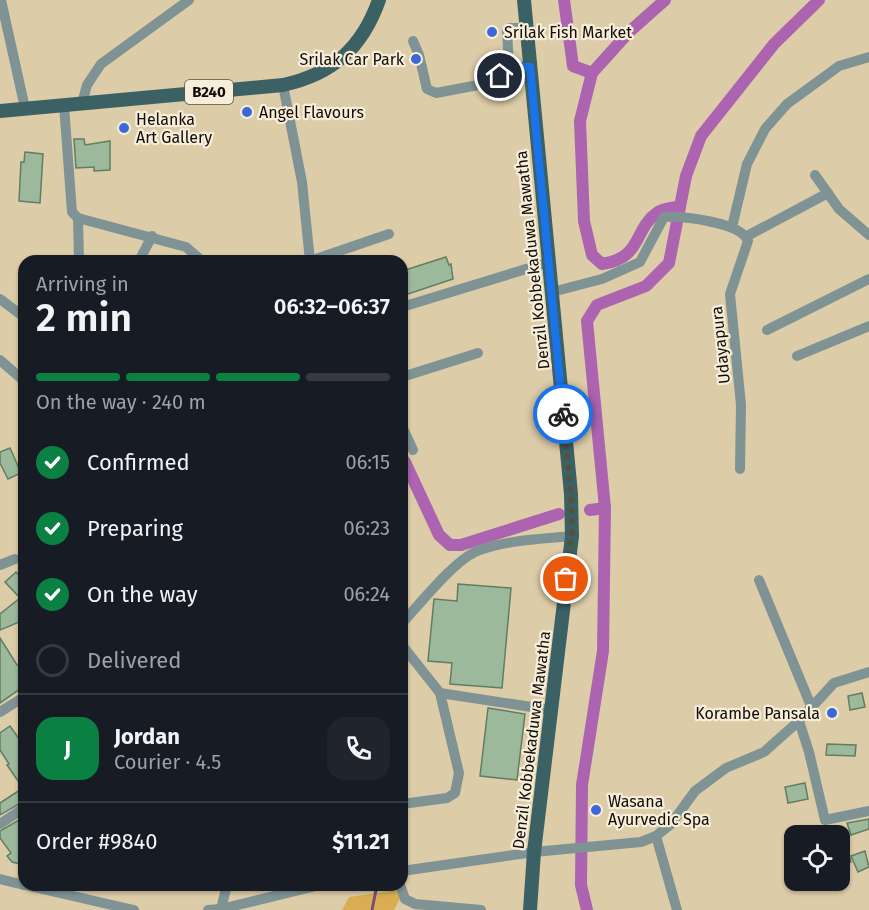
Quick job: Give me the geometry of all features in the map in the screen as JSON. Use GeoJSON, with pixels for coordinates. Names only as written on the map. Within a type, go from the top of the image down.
{"type":"FeatureCollection","features":[{"type":"Feature","properties":{"kind":"main road","name":"B240"},"geometry":{"type":"LineString","coordinates":[[0,111],[283,85],[314,77],[342,60],[361,37],[379,0]]}},
{"type":"Feature","properties":{"kind":"main road","name":"Denzil Kobbekaduwa Mawatha"},"geometry":{"type":"LineString","coordinates":[[524,0],[571,494],[572,536],[534,852],[530,910]]}},
{"type":"Feature","properties":{"kind":"street"},"geometry":{"type":"LineString","coordinates":[[1,0],[25,108]]}},
{"type":"Feature","properties":{"kind":"street"},"geometry":{"type":"LineString","coordinates":[[82,103],[87,85],[102,64],[189,0]]}},
{"type":"Feature","properties":{"kind":"street"},"geometry":{"type":"LineString","coordinates":[[413,41],[419,54],[427,89],[436,93],[489,83],[500,76],[509,66],[507,31],[510,28],[526,28]]}},
{"type":"Feature","properties":{"kind":"street"},"geometry":{"type":"LineString","coordinates":[[732,227],[747,164],[765,129],[787,104],[839,66],[869,57]]}},
{"type":"Feature","properties":{"kind":"street"},"geometry":{"type":"LineString","coordinates":[[509,66],[530,67]]}},
{"type":"Feature","properties":{"kind":"street"},"geometry":{"type":"LineString","coordinates":[[283,85],[302,182],[309,255]]}},
{"type":"Feature","properties":{"kind":"street"},"geometry":{"type":"LineString","coordinates":[[64,105],[72,212],[78,218],[152,236],[186,247],[195,255]]}},
{"type":"Feature","properties":{"kind":"street"},"geometry":{"type":"LineString","coordinates":[[815,174],[839,209],[869,235]]}},
{"type":"Feature","properties":{"kind":"street"},"geometry":{"type":"LineString","coordinates":[[552,292],[602,279],[640,262],[664,217],[678,216],[732,227],[747,236],[828,193]]}},
{"type":"Feature","properties":{"kind":"street"},"geometry":{"type":"LineString","coordinates":[[78,218],[79,255]]}},
{"type":"Feature","properties":{"kind":"street"},"geometry":{"type":"LineString","coordinates":[[328,255],[389,234]]}},
{"type":"Feature","properties":{"kind":"street"},"geometry":{"type":"LineString","coordinates":[[142,255],[152,236]]}},
{"type":"Feature","properties":{"kind":"street","name":"Udayapura"},"geometry":{"type":"LineString","coordinates":[[740,469],[741,405],[730,294],[748,241],[747,236]]}},
{"type":"Feature","properties":{"kind":"street"},"geometry":{"type":"LineString","coordinates":[[408,305],[549,262]]}},
{"type":"Feature","properties":{"kind":"street"},"geometry":{"type":"LineString","coordinates":[[766,330],[869,279]]}},
{"type":"Feature","properties":{"kind":"street"},"geometry":{"type":"LineString","coordinates":[[0,300],[18,313]]}},
{"type":"Feature","properties":{"kind":"street"},"geometry":{"type":"LineString","coordinates":[[797,356],[869,326]]}},
{"type":"Feature","properties":{"kind":"street"},"geometry":{"type":"LineString","coordinates":[[408,375],[478,353]]}},
{"type":"Feature","properties":{"kind":"street"},"geometry":{"type":"LineString","coordinates":[[0,360],[18,376]]}},
{"type":"Feature","properties":{"kind":"street"},"geometry":{"type":"LineString","coordinates":[[408,439],[413,450]]}},
{"type":"Feature","properties":{"kind":"street"},"geometry":{"type":"LineString","coordinates":[[408,617],[454,567],[475,553],[521,541],[572,536]]}},
{"type":"Feature","properties":{"kind":"street"},"geometry":{"type":"LineString","coordinates":[[0,566],[15,559]]}},
{"type":"Feature","properties":{"kind":"street"},"geometry":{"type":"LineString","coordinates":[[759,580],[811,706]]}},
{"type":"Feature","properties":{"kind":"street"},"geometry":{"type":"LineString","coordinates":[[408,653],[440,693],[459,773],[455,793],[447,798],[408,803]]}},
{"type":"Feature","properties":{"kind":"street"},"geometry":{"type":"LineString","coordinates":[[408,870],[534,852],[641,842],[656,836],[671,824],[695,791],[726,768],[764,752],[799,721],[834,683],[869,672]]}},
{"type":"Feature","properties":{"kind":"street"},"geometry":{"type":"LineString","coordinates":[[440,693],[551,710]]}},
{"type":"Feature","properties":{"kind":"street"},"geometry":{"type":"LineString","coordinates":[[0,712],[18,701]]}},
{"type":"Feature","properties":{"kind":"street"},"geometry":{"type":"LineString","coordinates":[[799,721],[825,820],[869,811]]}},
{"type":"Feature","properties":{"kind":"street"},"geometry":{"type":"LineString","coordinates":[[0,824],[18,812]]}},
{"type":"Feature","properties":{"kind":"street"},"geometry":{"type":"LineString","coordinates":[[656,836],[677,910]]}},
{"type":"Feature","properties":{"kind":"street"},"geometry":{"type":"LineString","coordinates":[[0,879],[18,883]]}},
{"type":"Feature","properties":{"kind":"street"},"geometry":{"type":"LineString","coordinates":[[51,891],[134,910]]}},
{"type":"Feature","properties":{"kind":"street"},"geometry":{"type":"LineString","coordinates":[[221,909],[226,891]]}},
{"type":"Feature","properties":{"kind":"street"},"geometry":{"type":"LineString","coordinates":[[208,910],[221,909],[295,891]]}},
{"type":"Feature","properties":{"kind":"street"},"geometry":{"type":"LineString","coordinates":[[402,891],[405,899],[415,904],[481,910]]}},
{"type":"Feature","properties":{"kind":"shaded area"},"geometry":{"type":"Polygon","coordinates":[[[404,891],[394,910],[342,910],[349,897],[404,891]]]}},
{"type":"Feature","properties":{"kind":"building"},"geometry":{"type":"Polygon","coordinates":[[[74,139],[84,139],[85,145],[110,141],[110,170],[94,171],[94,167],[76,168],[74,139]]]}},
{"type":"Feature","properties":{"kind":"building"},"geometry":{"type":"Polygon","coordinates":[[[25,152],[43,154],[40,203],[19,201],[21,162],[24,162],[25,152]]]}},
{"type":"Feature","properties":{"kind":"building"},"geometry":{"type":"Polygon","coordinates":[[[446,257],[449,265],[451,264],[453,279],[408,294],[408,269],[446,257]]]}},
{"type":"Feature","properties":{"kind":"building"},"geometry":{"type":"Polygon","coordinates":[[[10,448],[18,466],[18,474],[8,479],[0,463],[0,452],[10,448]]]}},
{"type":"Feature","properties":{"kind":"building"},"geometry":{"type":"Polygon","coordinates":[[[16,572],[18,574],[18,596],[5,582],[16,572]]]}},
{"type":"Feature","properties":{"kind":"building"},"geometry":{"type":"Polygon","coordinates":[[[458,584],[511,588],[502,688],[450,684],[452,663],[428,661],[434,599],[457,601],[458,584]]]}},
{"type":"Feature","properties":{"kind":"building"},"geometry":{"type":"Polygon","coordinates":[[[18,600],[18,622],[0,630],[0,614],[18,600]]]}},
{"type":"Feature","properties":{"kind":"building"},"geometry":{"type":"Polygon","coordinates":[[[0,638],[18,664],[18,690],[0,703],[0,638]]]}},
{"type":"Feature","properties":{"kind":"building"},"geometry":{"type":"Polygon","coordinates":[[[862,693],[865,707],[850,710],[848,696],[862,693]]]}},
{"type":"Feature","properties":{"kind":"building"},"geometry":{"type":"Polygon","coordinates":[[[488,708],[525,714],[517,780],[480,776],[488,708]]]}},
{"type":"Feature","properties":{"kind":"building"},"geometry":{"type":"Polygon","coordinates":[[[10,726],[18,737],[18,781],[0,750],[0,733],[10,726]]]}},
{"type":"Feature","properties":{"kind":"building"},"geometry":{"type":"Polygon","coordinates":[[[827,744],[856,745],[855,756],[826,755],[827,744]]]}},
{"type":"Feature","properties":{"kind":"building"},"geometry":{"type":"Polygon","coordinates":[[[805,783],[808,799],[788,803],[785,787],[805,783]]]}},
{"type":"Feature","properties":{"kind":"building"},"geometry":{"type":"Polygon","coordinates":[[[18,791],[18,804],[0,815],[0,803],[18,791]]]}},
{"type":"Feature","properties":{"kind":"building"},"geometry":{"type":"Polygon","coordinates":[[[869,819],[869,829],[851,835],[850,825],[847,823],[869,819]]]}},
{"type":"Feature","properties":{"kind":"building"},"geometry":{"type":"Polygon","coordinates":[[[18,820],[18,864],[12,862],[7,856],[11,853],[0,838],[0,831],[18,820]]]}},
{"type":"Feature","properties":{"kind":"building"},"geometry":{"type":"Polygon","coordinates":[[[865,851],[869,867],[858,872],[851,856],[865,851]]]}},
{"type":"Feature","properties":{"kind":"waterway"},"geometry":{"type":"LineString","coordinates":[[564,0],[573,66],[592,73]]}},
{"type":"Feature","properties":{"kind":"waterway"},"geometry":{"type":"LineString","coordinates":[[665,0],[629,32],[592,73],[580,121],[584,221],[592,255],[602,264],[625,256],[650,219],[660,211],[680,206]]}},
{"type":"Feature","properties":{"kind":"waterway"},"geometry":{"type":"LineString","coordinates":[[587,910],[581,885],[582,785],[603,651],[605,508],[587,321],[597,305],[646,286],[669,263],[686,176],[701,136],[774,44],[819,0]]}},
{"type":"Feature","properties":{"kind":"waterway"},"geometry":{"type":"LineString","coordinates":[[408,468],[439,535],[450,545],[461,545],[559,514]]}},
{"type":"Feature","properties":{"kind":"waterway"},"geometry":{"type":"LineString","coordinates":[[590,510],[605,508]]}},
{"type":"Feature","properties":{"kind":"waterway"},"geometry":{"type":"LineString","coordinates":[[372,910],[376,891]]}},
{"type":"Feature","properties":{"kind":"way so far"},"geometry":{"type":"LineString","coordinates":[[563,414],[571,494],[572,536],[566,579]]}},
{"type":"Feature","properties":{"kind":"place","name":"Srilak Fish Market"},"geometry":{"type":"Point","coordinates":[492,32]}},
{"type":"Feature","properties":{"kind":"place","name":"Srilak Car Park"},"geometry":{"type":"Point","coordinates":[416,59]}},
{"type":"Feature","properties":{"kind":"place","name":"Angel Flavours"},"geometry":{"type":"Point","coordinates":[247,112]}},
{"type":"Feature","properties":{"kind":"place","name":"Helanka Art Gallery"},"geometry":{"type":"Point","coordinates":[124,128]}},
{"type":"Feature","properties":{"kind":"place","name":"Korambe Pansala"},"geometry":{"type":"Point","coordinates":[832,713]}},
{"type":"Feature","properties":{"kind":"place","name":"Wasana Ayurvedic Spa"},"geometry":{"type":"Point","coordinates":[596,810]}},
{"type":"Feature","properties":{"kind":"route"},"geometry":{"type":"LineString","coordinates":[[500,76],[509,66],[530,67],[563,414]]}}]}
